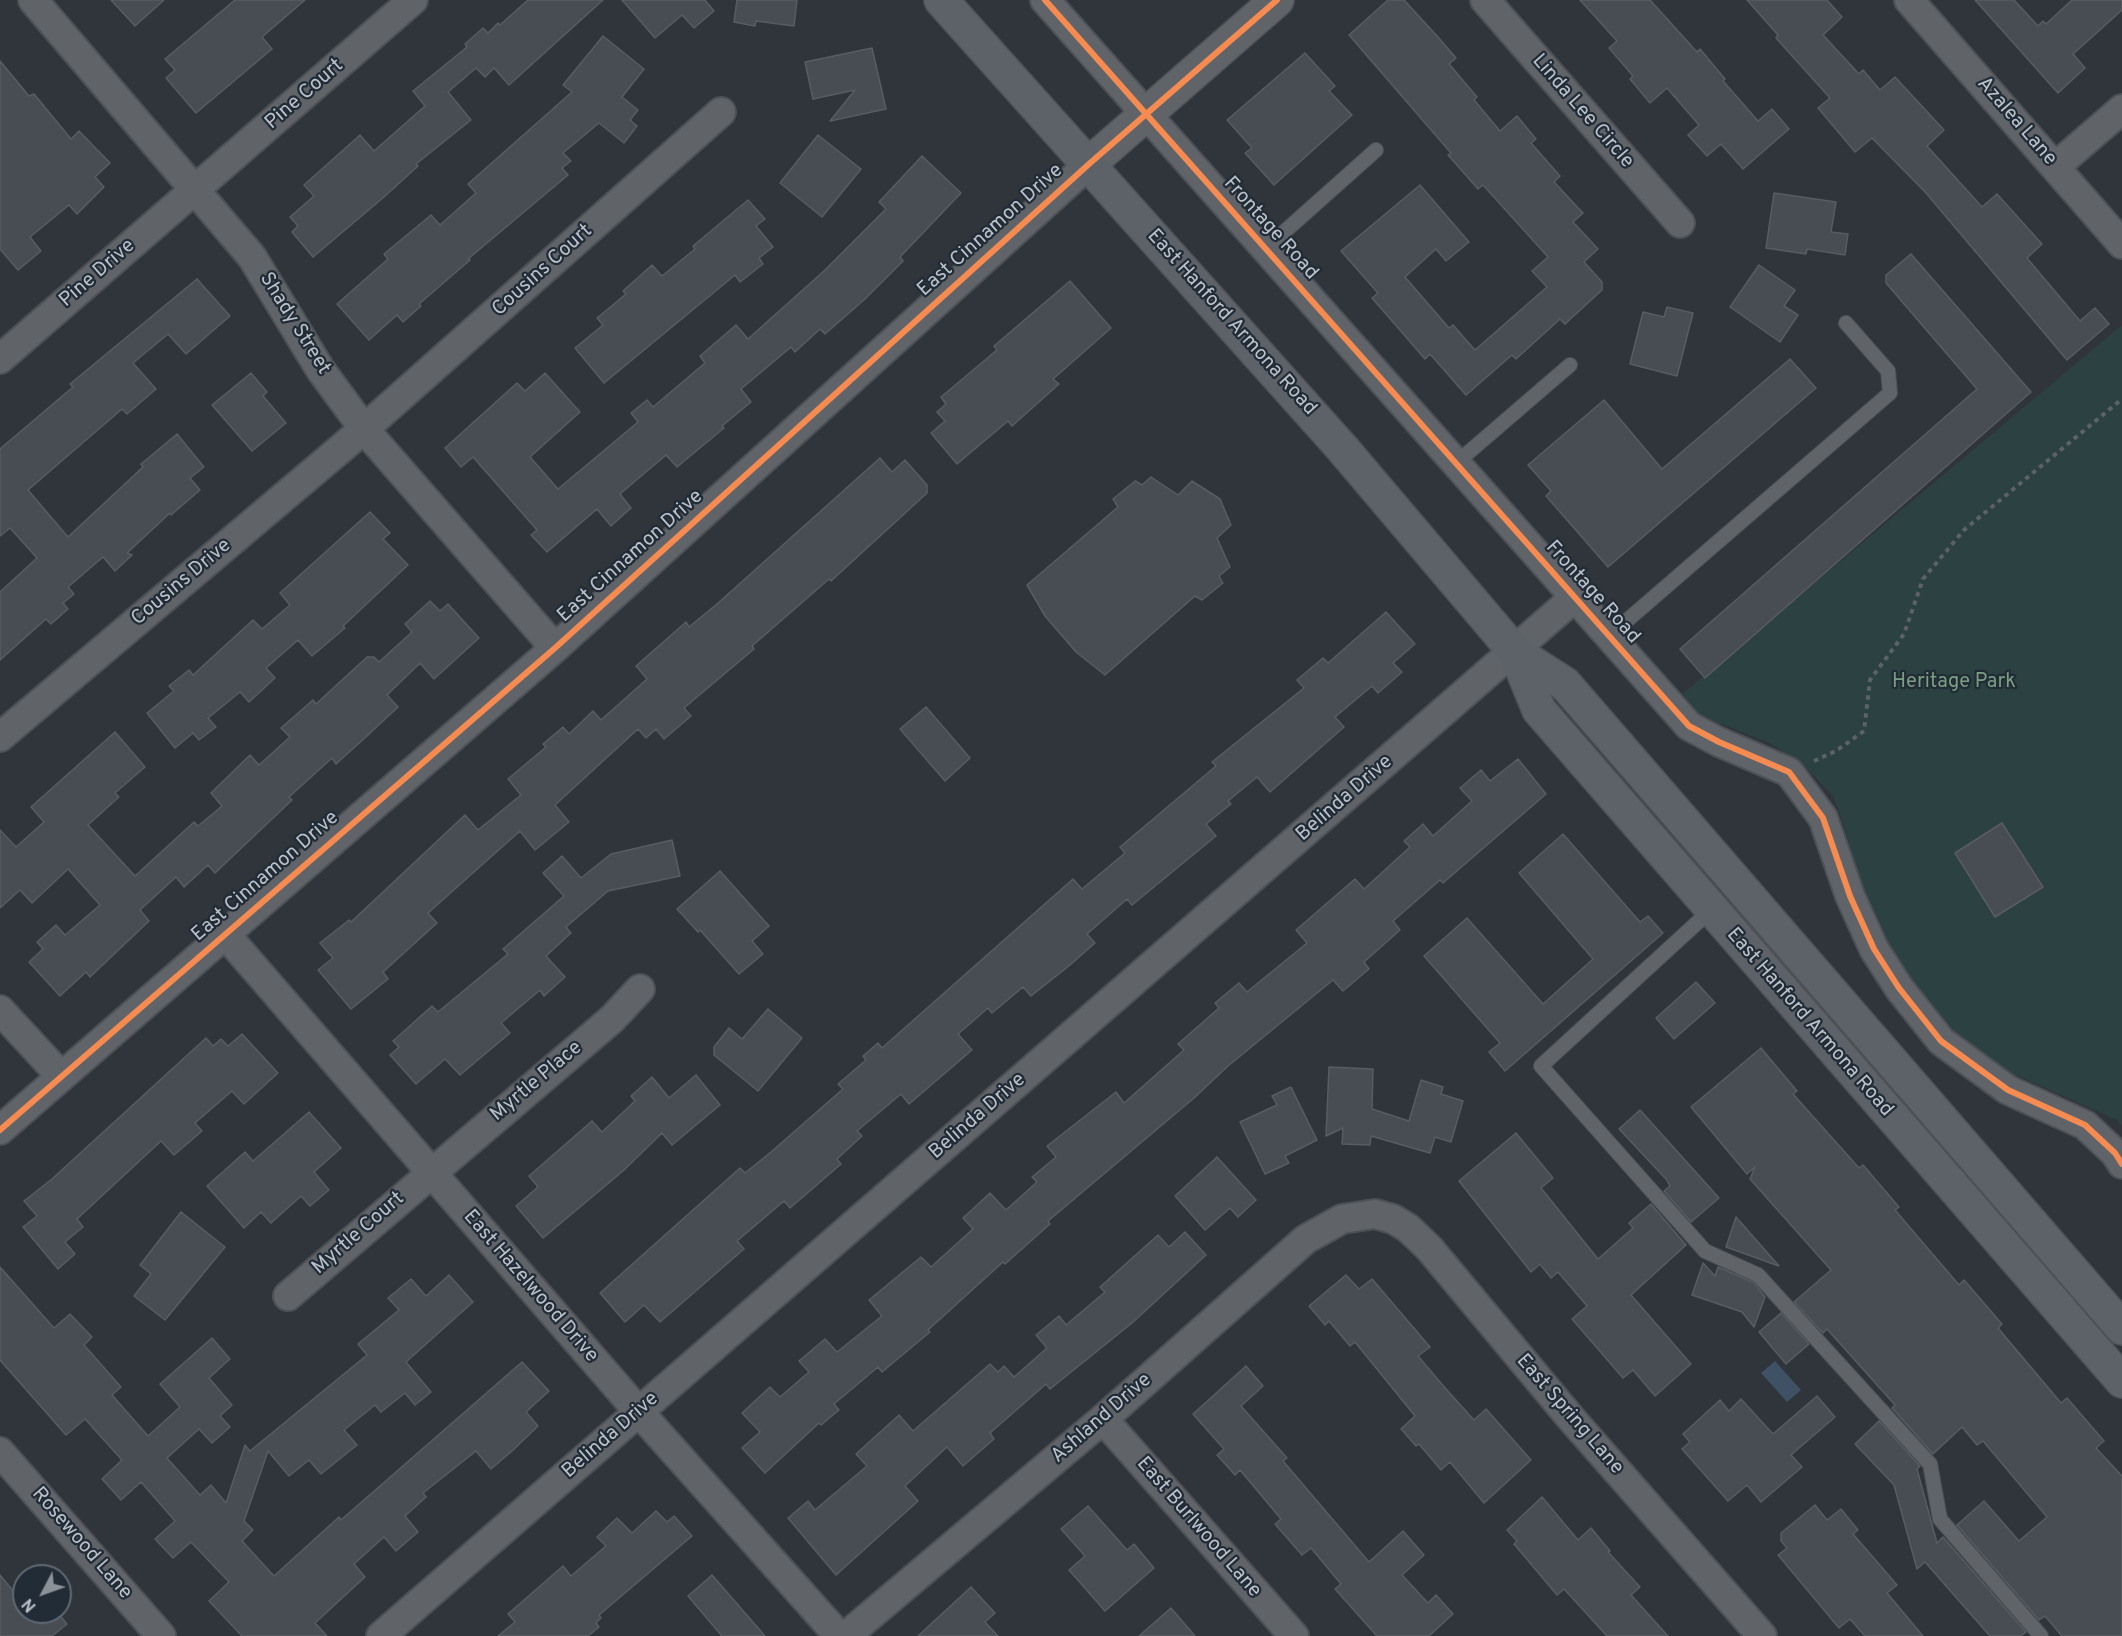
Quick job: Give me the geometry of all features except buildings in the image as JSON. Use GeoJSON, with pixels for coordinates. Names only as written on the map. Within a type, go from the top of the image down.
{"type":"FeatureCollection","features":[{"type":"Feature","properties":{"kind":"main road","name":"East Hanford Armona Road"},"geometry":{"type":"LineString","coordinates":[[941,0],[1342,448],[1515,652],[1565,684],[2122,1328]]}},
{"type":"Feature","properties":{"kind":"main road","name":"East Hanford Armona Road"},"geometry":{"type":"LineString","coordinates":[[1515,652],[1539,710],[2122,1380]]}},
{"type":"Feature","properties":{"kind":"street","name":"Shady Street"},"geometry":{"type":"LineString","coordinates":[[33,0],[252,257],[320,369],[364,429],[555,648]]}},
{"type":"Feature","properties":{"kind":"street","name":"Pine Court"},"geometry":{"type":"LineString","coordinates":[[196,189],[414,0]]}},
{"type":"Feature","properties":{"kind":"street","name":"Frontage Road"},"geometry":{"type":"LineString","coordinates":[[1045,0],[1689,726],[1719,742],[1789,772]]}},
{"type":"Feature","properties":{"kind":"street","name":"East Cinnamon Drive"},"geometry":{"type":"LineString","coordinates":[[0,1130],[555,648],[1089,164],[1276,0]]}},
{"type":"Feature","properties":{"kind":"street","name":"Linda Lee Circle"},"geometry":{"type":"LineString","coordinates":[[1485,0],[1680,223]]}},
{"type":"Feature","properties":{"kind":"street","name":"Azalea Lane"},"geometry":{"type":"LineString","coordinates":[[1909,0],[2122,244]]}},
{"type":"Feature","properties":{"kind":"street"},"geometry":{"type":"LineString","coordinates":[[2055,166],[2122,109]]}},
{"type":"Feature","properties":{"kind":"street","name":"Cousins Court"},"geometry":{"type":"LineString","coordinates":[[364,429],[721,112]]}},
{"type":"Feature","properties":{"kind":"street","name":"Pine Drive"},"geometry":{"type":"LineString","coordinates":[[0,359],[196,189]]}},
{"type":"Feature","properties":{"kind":"street","name":"Cousins Drive"},"geometry":{"type":"LineString","coordinates":[[0,738],[364,429]]}},
{"type":"Feature","properties":{"kind":"street","name":"Belinda Drive"},"geometry":{"type":"LineString","coordinates":[[381,1636],[1515,652],[1574,598]]}},
{"type":"Feature","properties":{"kind":"street"},"geometry":{"type":"LineString","coordinates":[[1789,772],[1823,818],[1850,896],[1874,949],[1899,988],[1941,1041],[2008,1090],[2085,1125],[2115,1153],[2122,1164]]}},
{"type":"Feature","properties":{"kind":"street","name":"East Hazelwood Drive"},"geometry":{"type":"LineString","coordinates":[[225,934],[639,1412],[839,1636]]}},
{"type":"Feature","properties":{"kind":"street","name":"Myrtle Place"},"geometry":{"type":"LineString","coordinates":[[430,1172],[612,1019],[639,989]]}},
{"type":"Feature","properties":{"kind":"street"},"geometry":{"type":"LineString","coordinates":[[0,1010],[61,1076]]}},
{"type":"Feature","properties":{"kind":"street","name":"Myrtle Court"},"geometry":{"type":"LineString","coordinates":[[288,1296],[430,1172]]}},
{"type":"Feature","properties":{"kind":"street","name":"Ashland Drive"},"geometry":{"type":"LineString","coordinates":[[846,1636],[1103,1419],[1306,1239],[1342,1219],[1364,1214]]}},
{"type":"Feature","properties":{"kind":"street","name":"East Spring Lane"},"geometry":{"type":"LineString","coordinates":[[1364,1214],[1393,1219],[1408,1228],[1429,1248],[1569,1416],[1762,1636]]}},
{"type":"Feature","properties":{"kind":"street","name":"East Burlwood Lane"},"geometry":{"type":"LineString","coordinates":[[1103,1419],[1294,1636]]}},
{"type":"Feature","properties":{"kind":"street","name":"Rosewood Lane"},"geometry":{"type":"LineString","coordinates":[[0,1452],[161,1636]]}},
{"type":"Feature","properties":{"kind":"lane"},"geometry":{"type":"LineString","coordinates":[[1265,249],[1376,150]]}},
{"type":"Feature","properties":{"kind":"lane"},"geometry":{"type":"LineString","coordinates":[[1609,636],[1890,393],[1888,371],[1846,323]]}},
{"type":"Feature","properties":{"kind":"lane"},"geometry":{"type":"LineString","coordinates":[[1455,464],[1570,365]]}},
{"type":"Feature","properties":{"kind":"lane"},"geometry":{"type":"LineString","coordinates":[[1711,910],[1540,1066],[1705,1251],[1758,1275],[1930,1464],[1941,1520],[2041,1636]]}},
{"type":"Feature","properties":{"kind":"path"},"geometry":{"type":"LineString","coordinates":[[1789,772],[1836,751],[1864,731],[1870,680],[1904,634],[1923,579],[1964,530],[2122,399]]}},
{"type":"Feature","properties":{"kind":"green space","name":"Heritage Park"},"geometry":{"type":"Polygon","coordinates":[[[2122,325],[2122,1126],[2117,1120],[1989,1063],[1933,1014],[1884,941],[1866,901],[1833,796],[1806,768],[1772,744],[1701,716],[1682,694],[2122,325]]]}},
{"type":"Feature","properties":{"kind":"water"},"geometry":{"type":"Polygon","coordinates":[[[1775,1361],[1801,1390],[1787,1402],[1761,1373],[1775,1361]]]}},
{"type":"Feature","properties":{"kind":"cycle path"},"geometry":{"type":"LineString","coordinates":[[1045,0],[1689,726],[1719,742],[1789,772],[1823,818],[1850,896],[1874,949],[1899,988],[1941,1041],[2008,1090],[2085,1125],[2115,1153],[2122,1164]]}},
{"type":"Feature","properties":{"kind":"cycle path"},"geometry":{"type":"LineString","coordinates":[[0,1130],[555,648],[1089,164],[1277,0]]}}]}
